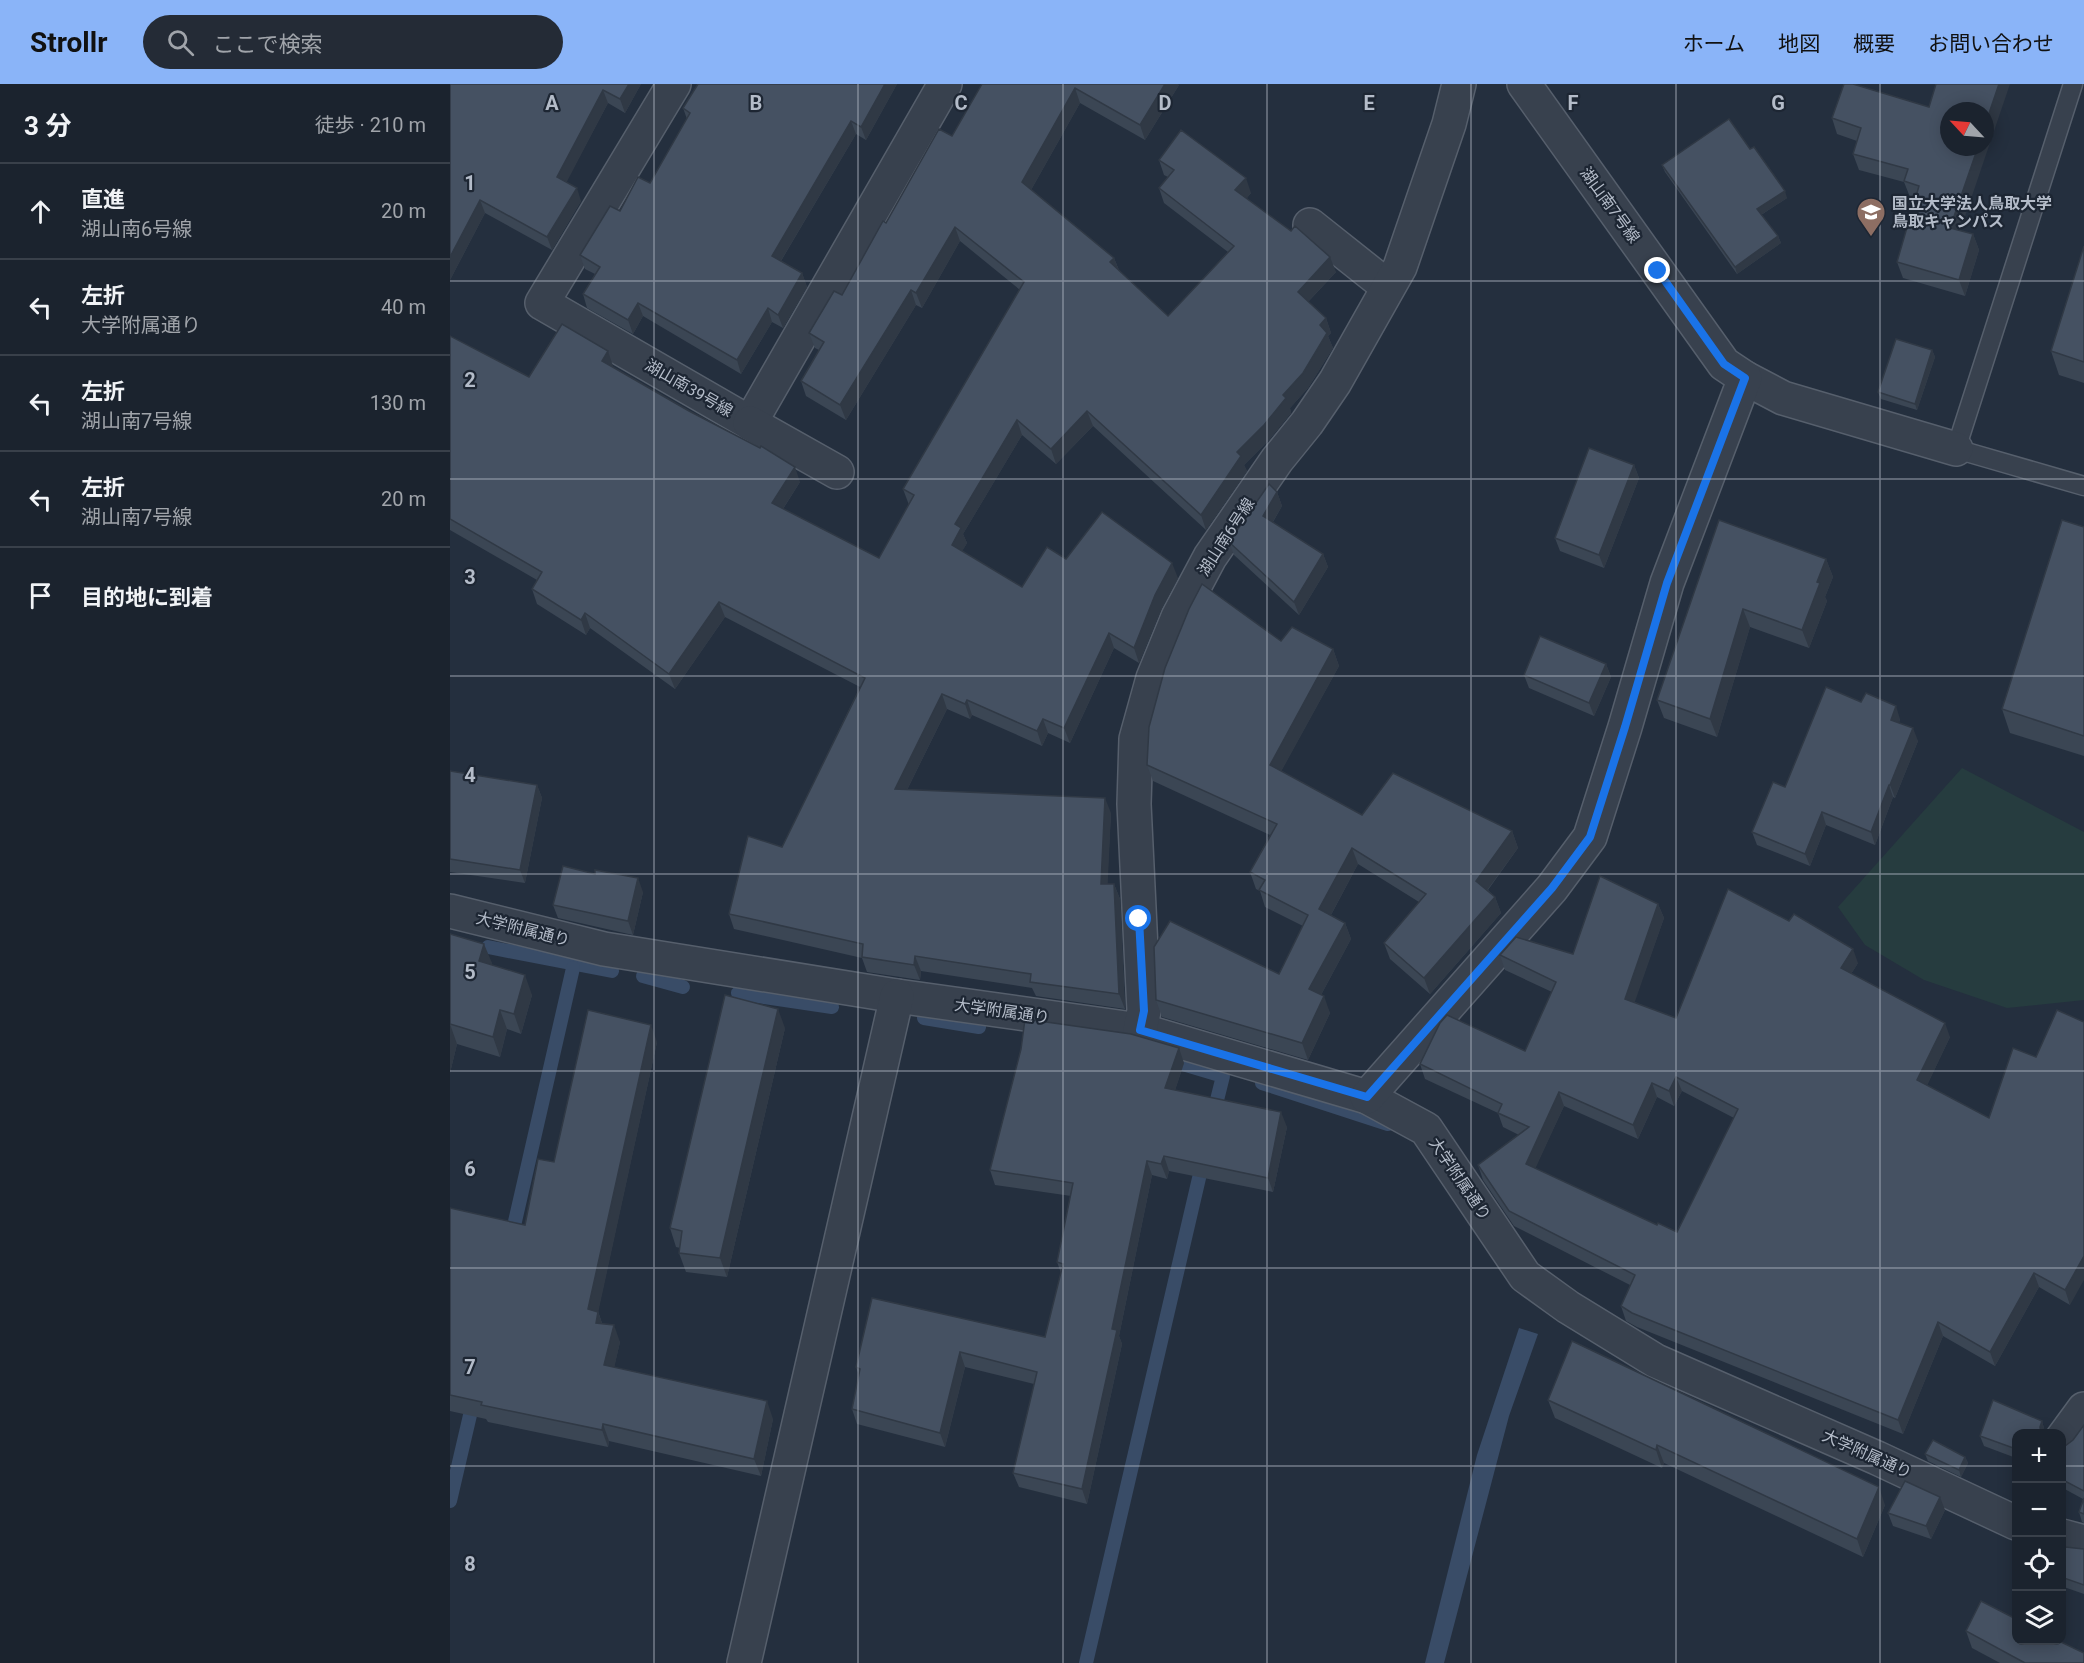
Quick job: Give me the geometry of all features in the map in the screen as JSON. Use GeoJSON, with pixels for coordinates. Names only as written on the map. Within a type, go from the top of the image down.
{"type":"FeatureCollection","features":[{"type":"Feature","properties":{"kind":"street","name":"湖山南39号線"},"geometry":{"type":"LineString","coordinates":[[674,84],[542,303],[750,423],[945,84]]}},
{"type":"Feature","properties":{"kind":"street","name":"湖山南6号線"},"geometry":{"type":"LineString","coordinates":[[1140,1030],[1144,1011],[1134,804],[1136,739],[1153,678],[1178,617],[1210,557],[1277,460],[1307,423],[1335,382],[1400,267],[1449,124],[1459,84]]}},
{"type":"Feature","properties":{"kind":"street","name":"湖山南7号線"},"geometry":{"type":"LineString","coordinates":[[1524,84],[1724,364],[1783,398],[1956,449]]}},
{"type":"Feature","properties":{"kind":"street"},"geometry":{"type":"LineString","coordinates":[[1310,225],[1388,287]]}},
{"type":"Feature","properties":{"kind":"street"},"geometry":{"type":"LineString","coordinates":[[1367,1097],[1552,888],[1590,837],[1667,583],[1745,378]]}},
{"type":"Feature","properties":{"kind":"street"},"geometry":{"type":"LineString","coordinates":[[750,423],[837,472]]}},
{"type":"Feature","properties":{"kind":"street","name":"大学附属通り"},"geometry":{"type":"LineString","coordinates":[[450,911],[604,949],[897,996],[1140,1030],[1367,1097],[1426,1129],[1525,1276],[1568,1307],[1656,1361],[2012,1520]]}},
{"type":"Feature","properties":{"kind":"street"},"geometry":{"type":"LineString","coordinates":[[744,1663],[897,996]]}},
{"type":"Feature","properties":{"kind":"street"},"geometry":{"type":"LineString","coordinates":[[2066,1432],[2084,1409]]}},
{"type":"Feature","properties":{"kind":"street"},"geometry":{"type":"LineString","coordinates":[[2065,1537],[2084,1542]]}},
{"type":"Feature","properties":{"kind":"lane"},"geometry":{"type":"LineString","coordinates":[[2073,84],[1956,449],[2084,486]]}},
{"type":"Feature","properties":{"kind":"green space"},"geometry":{"type":"Polygon","coordinates":[[[1962,768],[2084,832],[2084,1000],[2007,1008],[1924,980],[1865,945],[1838,907],[1962,768]]]}},
{"type":"Feature","properties":{"kind":"water"},"geometry":{"type":"Polygon","coordinates":[[[1519,1328],[1538,1334],[1509,1416],[1444,1663],[1425,1663],[1477,1455],[1519,1328]]]}},
{"type":"Feature","properties":{"kind":"building"},"geometry":{"type":"Polygon","coordinates":[[[450,84],[629,84],[620,99],[603,90],[557,177],[577,188],[547,237],[480,200],[450,257],[450,84]]]}},
{"type":"Feature","properties":{"kind":"building"},"geometry":{"type":"Polygon","coordinates":[[[698,84],[885,84],[861,127],[851,121],[772,256],[802,273],[778,315],[768,308],[737,360],[638,303],[628,320],[583,294],[600,267],[580,255],[610,206],[620,211],[638,177],[650,183],[690,113],[683,108],[698,84]]]}},
{"type":"Feature","properties":{"kind":"building"},"geometry":{"type":"Polygon","coordinates":[[[982,84],[1165,84],[1140,125],[1075,88],[1022,182],[1114,258],[1110,262],[1168,316],[1234,246],[1159,188],[1174,170],[1159,160],[1181,130],[1246,178],[1235,190],[1291,231],[1295,226],[1330,257],[1298,292],[1326,318],[1320,325],[1327,333],[1303,373],[1283,395],[1286,398],[1264,425],[1237,452],[1241,456],[1201,515],[1087,411],[1051,449],[1017,420],[955,524],[961,528],[952,545],[1022,587],[1047,547],[1066,559],[1102,512],[1172,563],[1155,595],[1134,648],[1109,633],[1064,728],[1043,719],[1037,731],[967,700],[965,704],[942,694],[895,789],[1105,798],[1101,884],[1114,884],[1119,994],[1030,982],[1031,974],[915,956],[914,965],[862,957],[863,944],[729,914],[748,836],[782,847],[865,678],[719,602],[669,674],[585,613],[581,620],[532,589],[542,572],[450,519],[450,336],[529,377],[562,324],[608,351],[602,361],[689,411],[760,448],[761,446],[795,467],[772,503],[879,558],[914,495],[903,489],[1024,282],[955,227],[916,293],[911,290],[840,405],[801,381],[824,342],[809,333],[834,291],[842,295],[883,221],[886,223],[939,129],[952,136],[982,84]]]}},
{"type":"Feature","properties":{"kind":"building"},"geometry":{"type":"Polygon","coordinates":[[[1844,84],[1853,84],[1929,107],[1936,84],[1999,84],[1993,102],[1940,102],[1940,156],[1975,156],[1950,228],[1973,234],[1959,280],[1897,262],[1919,186],[1904,181],[1908,169],[1853,154],[1861,128],[1832,118],[1844,84]]]}},
{"type":"Feature","properties":{"kind":"building"},"geometry":{"type":"Polygon","coordinates":[[[1729,119],[1750,149],[1754,147],[1785,191],[1757,209],[1778,236],[1735,267],[1662,165],[1729,119]]]}},
{"type":"Feature","properties":{"kind":"building"},"geometry":{"type":"Polygon","coordinates":[[[2084,246],[2084,362],[2051,351],[2084,246]]]}},
{"type":"Feature","properties":{"kind":"building"},"geometry":{"type":"Polygon","coordinates":[[[1896,339],[1932,350],[1915,404],[1878,392],[1896,339]]]}},
{"type":"Feature","properties":{"kind":"building"},"geometry":{"type":"Polygon","coordinates":[[[1589,448],[1634,465],[1599,555],[1555,538],[1589,448]]]}},
{"type":"Feature","properties":{"kind":"building"},"geometry":{"type":"Polygon","coordinates":[[[1269,484],[1277,492],[1263,516],[1323,554],[1294,602],[1229,542],[1269,484]]]}},
{"type":"Feature","properties":{"kind":"building"},"geometry":{"type":"Polygon","coordinates":[[[1719,520],[1826,559],[1817,582],[1820,583],[1802,630],[1743,609],[1710,719],[1657,700],[1719,520]]]}},
{"type":"Feature","properties":{"kind":"building"},"geometry":{"type":"Polygon","coordinates":[[[2062,520],[2084,527],[2084,736],[2002,709],[2062,520]]]}},
{"type":"Feature","properties":{"kind":"building"},"geometry":{"type":"Polygon","coordinates":[[[1202,584],[1281,641],[1292,627],[1333,649],[1270,765],[1362,815],[1393,773],[1512,831],[1476,881],[1495,897],[1424,978],[1384,943],[1426,894],[1352,848],[1319,909],[1345,923],[1309,989],[1324,996],[1302,1043],[1156,1000],[1154,947],[1170,921],[1279,974],[1308,915],[1259,890],[1265,880],[1250,872],[1277,824],[1147,765],[1149,727],[1165,668],[1189,609],[1202,584]]]}},
{"type":"Feature","properties":{"kind":"building"},"geometry":{"type":"Polygon","coordinates":[[[1540,636],[1606,664],[1589,703],[1524,675],[1540,636]]]}},
{"type":"Feature","properties":{"kind":"building"},"geometry":{"type":"Polygon","coordinates":[[[1826,687],[1861,702],[1866,693],[1896,706],[1891,720],[1913,728],[1871,832],[1822,812],[1805,854],[1752,832],[1773,782],[1785,787],[1826,687]]]}},
{"type":"Feature","properties":{"kind":"building"},"geometry":{"type":"Polygon","coordinates":[[[450,771],[537,785],[520,870],[450,859],[450,771]]]}},
{"type":"Feature","properties":{"kind":"building"},"geometry":{"type":"Polygon","coordinates":[[[563,866],[595,874],[595,870],[638,878],[628,921],[553,905],[563,866]]]}},
{"type":"Feature","properties":{"kind":"building"},"geometry":{"type":"Polygon","coordinates":[[[1600,876],[1658,904],[1625,999],[1676,1018],[1728,889],[1789,921],[1794,914],[1853,949],[1841,968],[1945,1023],[1917,1080],[1989,1118],[2013,1048],[2036,1057],[2057,1010],[2084,1022],[2084,1256],[2065,1290],[2034,1273],[1990,1352],[1938,1322],[1898,1420],[1632,1313],[1621,1306],[1635,1275],[1509,1211],[1478,1165],[1529,1127],[1498,1113],[1502,1104],[1420,1064],[1440,1023],[1447,1015],[1525,1051],[1556,982],[1500,955],[1516,937],[1573,954],[1600,876]],[[1676,1077],[1669,1091],[1652,1083],[1633,1125],[1559,1092],[1526,1164],[1657,1225],[1658,1223],[1677,1232],[1738,1109],[1676,1077]]]}},
{"type":"Feature","properties":{"kind":"building"},"geometry":{"type":"Polygon","coordinates":[[[450,934],[484,944],[479,961],[525,975],[514,1014],[500,1010],[493,1037],[450,1024],[450,934]]]}},
{"type":"Feature","properties":{"kind":"building"},"geometry":{"type":"Polygon","coordinates":[[[725,995],[778,1009],[720,1258],[679,1253],[682,1231],[670,1228],[725,995]]]}},
{"type":"Feature","properties":{"kind":"building"},"geometry":{"type":"Polygon","coordinates":[[[588,1010],[651,1025],[588,1309],[598,1312],[596,1323],[614,1325],[604,1365],[767,1401],[754,1459],[603,1424],[602,1430],[481,1405],[482,1402],[450,1395],[450,1208],[525,1225],[538,1159],[554,1162],[588,1010]]]}},
{"type":"Feature","properties":{"kind":"building"},"geometry":{"type":"Polygon","coordinates":[[[1025,1019],[1131,1034],[1179,1048],[1165,1088],[1281,1112],[1268,1178],[1164,1156],[1161,1164],[1147,1161],[1112,1329],[1117,1330],[1082,1489],[1013,1473],[1037,1372],[960,1352],[940,1433],[852,1409],[860,1369],[856,1367],[872,1298],[1045,1337],[1063,1264],[1057,1262],[1073,1183],[990,1170],[1021,1049],[1025,1019]]]}},
{"type":"Feature","properties":{"kind":"building"},"geometry":{"type":"Polygon","coordinates":[[[1572,1341],[1879,1487],[1857,1539],[1657,1445],[1656,1450],[1548,1400],[1572,1341]]]}},
{"type":"Feature","properties":{"kind":"building"},"geometry":{"type":"Polygon","coordinates":[[[1993,1400],[2042,1421],[2040,1429],[2012,1429],[2012,1448],[1980,1436],[1993,1400]]]}},
{"type":"Feature","properties":{"kind":"building"},"geometry":{"type":"Polygon","coordinates":[[[2084,1425],[2084,1491],[2066,1482],[2066,1445],[2084,1425]]]}},
{"type":"Feature","properties":{"kind":"building"},"geometry":{"type":"Polygon","coordinates":[[[1933,1440],[1965,1457],[1959,1470],[1925,1454],[1933,1440]]]}},
{"type":"Feature","properties":{"kind":"building"},"geometry":{"type":"Polygon","coordinates":[[[1905,1481],[1940,1497],[1926,1526],[1888,1513],[1905,1481]]]}},
{"type":"Feature","properties":{"kind":"building"},"geometry":{"type":"Polygon","coordinates":[[[2084,1498],[2084,1514],[2079,1512],[2084,1498]]]}},
{"type":"Feature","properties":{"kind":"building"},"geometry":{"type":"Polygon","coordinates":[[[2066,1547],[2084,1549],[2084,1585],[2066,1579],[2066,1547]]]}},
{"type":"Feature","properties":{"kind":"building"},"geometry":{"type":"Polygon","coordinates":[[[1981,1601],[2012,1617],[2012,1645],[2066,1644],[2084,1653],[2084,1663],[2025,1663],[1966,1631],[1981,1601]]]}},
{"type":"Feature","properties":{"kind":"waterway"},"geometry":{"type":"LineString","coordinates":[[488,947],[612,971]]}},
{"type":"Feature","properties":{"kind":"waterway"},"geometry":{"type":"LineString","coordinates":[[511,1239],[573,968]]}},
{"type":"Feature","properties":{"kind":"waterway"},"geometry":{"type":"LineString","coordinates":[[643,976],[683,987]]}},
{"type":"Feature","properties":{"kind":"waterway"},"geometry":{"type":"LineString","coordinates":[[738,993],[832,1007]]}},
{"type":"Feature","properties":{"kind":"waterway"},"geometry":{"type":"LineString","coordinates":[[924,1018],[979,1027]]}},
{"type":"Feature","properties":{"kind":"waterway"},"geometry":{"type":"LineString","coordinates":[[1166,1059],[1223,1076],[1213,1116]]}},
{"type":"Feature","properties":{"kind":"waterway"},"geometry":{"type":"LineString","coordinates":[[1262,1083],[1388,1124]]}},
{"type":"Feature","properties":{"kind":"waterway"},"geometry":{"type":"LineString","coordinates":[[1086,1663],[1203,1161]]}},
{"type":"Feature","properties":{"kind":"waterway"},"geometry":{"type":"LineString","coordinates":[[450,1501],[474,1398]]}},
{"type":"Feature","properties":{"kind":"place","name":"国立大学法人鳥取大学 鳥取キャンパス"},"geometry":{"type":"Point","coordinates":[1871,238]}},
{"type":"Feature","properties":{"kind":"route"},"geometry":{"type":"LineString","coordinates":[[1139,919],[1144,1011],[1140,1030],[1367,1097],[1552,888],[1590,837],[1667,583],[1745,378],[1724,364],[1658,271]]}}]}
